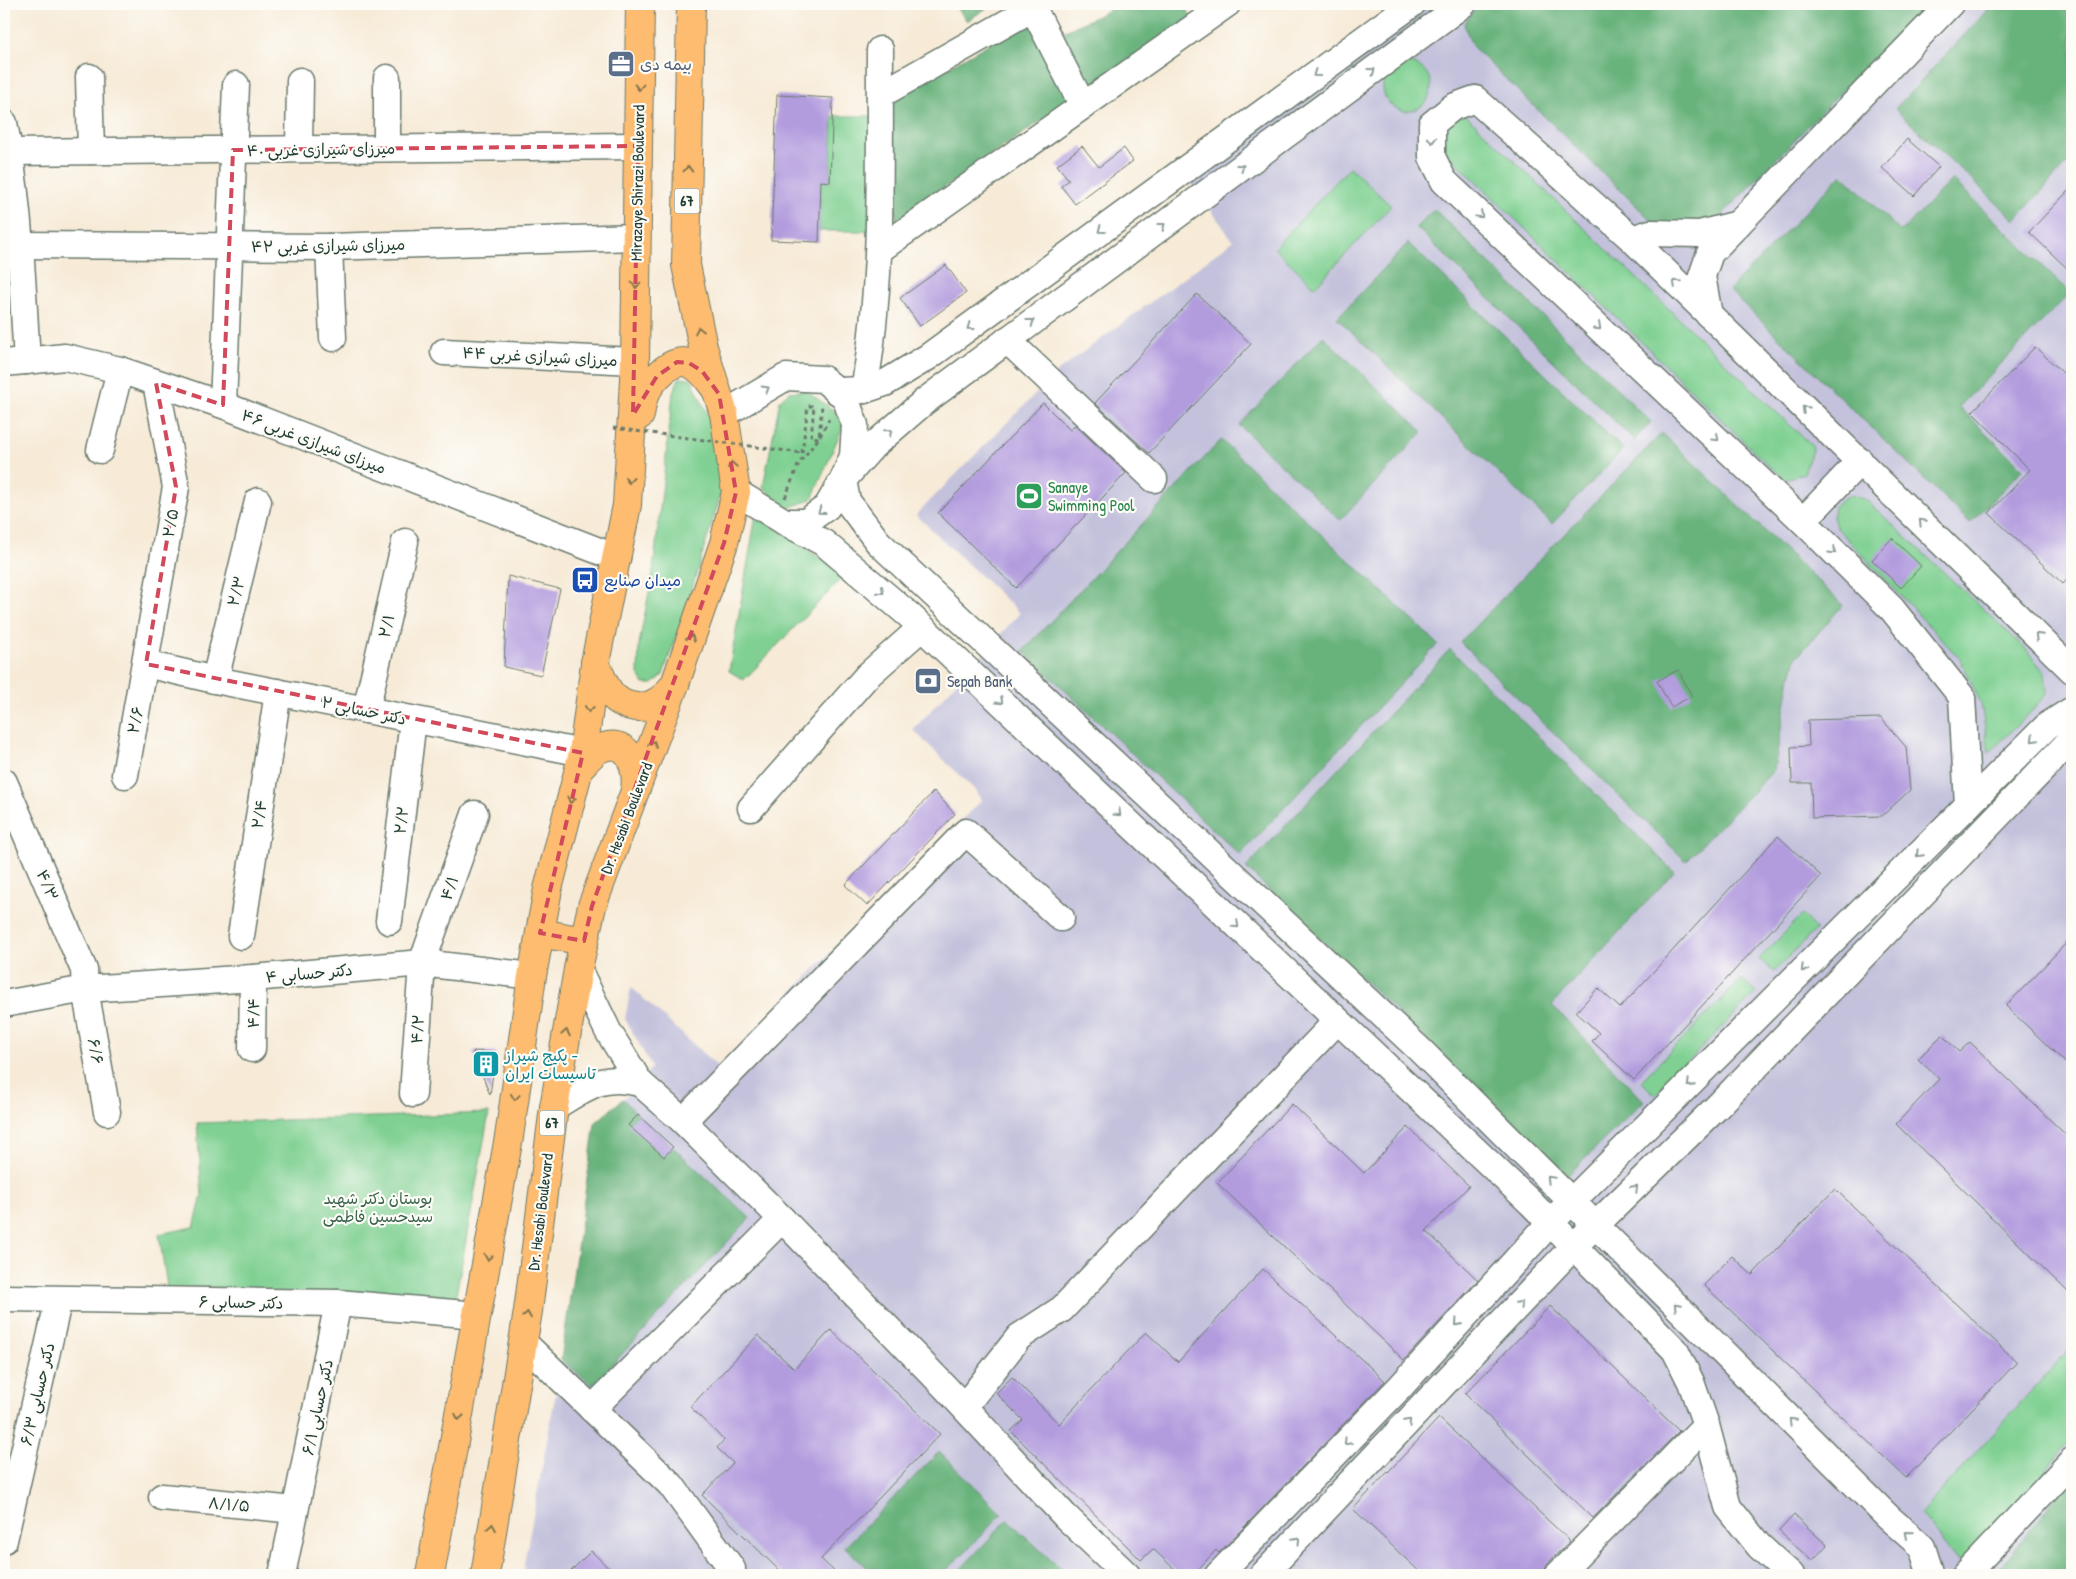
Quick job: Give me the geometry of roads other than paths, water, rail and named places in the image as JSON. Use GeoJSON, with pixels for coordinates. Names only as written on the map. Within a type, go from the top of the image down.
{"type":"FeatureCollection","features":[{"type":"Feature","properties":{"kind":"main road","name":"Mirazaye Shirazi Boulevard"},"geometry":{"type":"LineString","coordinates":[[635,361],[640,4]]}},
{"type":"Feature","properties":{"kind":"main road","name":"67"},"geometry":{"type":"LineString","coordinates":[[675,684],[724,543],[736,492],[722,404],[703,346],[686,265],[691,4]]}},
{"type":"Feature","properties":{"kind":"main road"},"geometry":{"type":"LineString","coordinates":[[430,1575],[509,1137],[532,976],[548,890],[581,760],[595,663],[609,586],[617,558],[627,505],[635,361]]}},
{"type":"Feature","properties":{"kind":"main road"},"geometry":{"type":"LineString","coordinates":[[631,450],[644,396],[657,376],[677,362],[689,363],[702,372],[722,404]]}},
{"type":"Feature","properties":{"kind":"main road"},"geometry":{"type":"LineString","coordinates":[[595,663],[607,690],[615,699],[626,705],[643,707],[652,705],[660,700],[675,684]]}},
{"type":"Feature","properties":{"kind":"main road","name":"Dr. Hesabi Boulevard"},"geometry":{"type":"LineString","coordinates":[[484,1575],[523,1342],[554,1107],[584,941],[592,906],[675,684]]}},
{"type":"Feature","properties":{"kind":"main road"},"geometry":{"type":"LineString","coordinates":[[581,760],[600,748],[610,745],[628,754],[635,765],[635,794]]}},
{"type":"Feature","properties":{"kind":"main road"},"geometry":{"type":"LineString","coordinates":[[540,933],[584,941]]}},
{"type":"Feature","properties":{"kind":"street"},"geometry":{"type":"LineString","coordinates":[[879,250],[1083,106],[1197,13],[1227,4]]}},
{"type":"Feature","properties":{"kind":"street"},"geometry":{"type":"LineString","coordinates":[[830,397],[864,390],[885,383],[928,357],[1412,4]]}},
{"type":"Feature","properties":{"kind":"street"},"geometry":{"type":"LineString","coordinates":[[843,480],[873,446],[925,401],[1463,4]]}},
{"type":"Feature","properties":{"kind":"street"},"geometry":{"type":"LineString","coordinates":[[1709,315],[1702,276],[1710,253],[1950,4]]}},
{"type":"Feature","properties":{"kind":"street"},"geometry":{"type":"LineString","coordinates":[[880,95],[1033,8],[1083,106]]}},
{"type":"Feature","properties":{"kind":"street"},"geometry":{"type":"LineString","coordinates":[[864,390],[872,349],[879,250],[880,50]]}},
{"type":"Feature","properties":{"kind":"street"},"geometry":{"type":"LineString","coordinates":[[89,77],[91,151]]}},
{"type":"Feature","properties":{"kind":"street"},"geometry":{"type":"LineString","coordinates":[[387,78],[387,148]]}},
{"type":"Feature","properties":{"kind":"street"},"geometry":{"type":"LineString","coordinates":[[299,149],[300,81]]}},
{"type":"Feature","properties":{"kind":"street"},"geometry":{"type":"LineString","coordinates":[[223,405],[236,85]]}},
{"type":"Feature","properties":{"kind":"street"},"geometry":{"type":"LineString","coordinates":[[1968,805],[1962,697],[1892,609],[1803,521],[1444,181],[1432,157],[1432,124],[1453,107],[1475,99],[1632,239],[2072,670]]}},
{"type":"Feature","properties":{"kind":"street"},"geometry":{"type":"LineString","coordinates":[[4,123],[19,245],[15,362]]}},
{"type":"Feature","properties":{"kind":"street","name":"میرزای شیرازی غربی ۴۰"},"geometry":{"type":"LineString","coordinates":[[7,153],[638,146]]}},
{"type":"Feature","properties":{"kind":"street"},"geometry":{"type":"LineString","coordinates":[[1632,239],[1650,233],[1699,234],[1739,224]]}},
{"type":"Feature","properties":{"kind":"street","name":"میرزای شیرازی غربی ۴۲"},"geometry":{"type":"LineString","coordinates":[[19,245],[329,247],[636,237]]}},
{"type":"Feature","properties":{"kind":"street"},"geometry":{"type":"LineString","coordinates":[[329,247],[333,338]]}},
{"type":"Feature","properties":{"kind":"street"},"geometry":{"type":"LineString","coordinates":[[1007,340],[1154,479]]}},
{"type":"Feature","properties":{"kind":"street","name":"میرزای شیرازی غربی ۴۴"},"geometry":{"type":"LineString","coordinates":[[444,352],[635,361]]}},
{"type":"Feature","properties":{"kind":"street","name":"میرزای شیرازی غربی ۴۶"},"geometry":{"type":"LineString","coordinates":[[15,362],[64,357],[120,370],[223,405],[617,558]]}},
{"type":"Feature","properties":{"kind":"street"},"geometry":{"type":"LineString","coordinates":[[100,450],[120,370]]}},
{"type":"Feature","properties":{"kind":"street"},"geometry":{"type":"LineString","coordinates":[[722,404],[786,377],[823,379],[830,397]]}},
{"type":"Feature","properties":{"kind":"street","name":"۲/۵"},"geometry":{"type":"LineString","coordinates":[[146,664],[176,486],[156,382]]}},
{"type":"Feature","properties":{"kind":"street"},"geometry":{"type":"LineString","coordinates":[[781,520],[806,522],[827,508],[843,480],[852,456],[855,425],[844,397],[830,397]]}},
{"type":"Feature","properties":{"kind":"street"},"geometry":{"type":"LineString","coordinates":[[1803,521],[1860,461]]}},
{"type":"Feature","properties":{"kind":"street"},"geometry":{"type":"LineString","coordinates":[[843,480],[847,501],[876,539],[1420,1050],[1888,1517],[1922,1547],[1931,1575]]}},
{"type":"Feature","properties":{"kind":"street"},"geometry":{"type":"LineString","coordinates":[[736,492],[781,520],[824,543],[968,670],[1550,1223],[1674,1350],[1691,1382],[1706,1425],[1728,1507],[1759,1546],[1791,1575]]}},
{"type":"Feature","properties":{"kind":"street","name":"۲/۳"},"geometry":{"type":"LineString","coordinates":[[214,680],[258,501]]}},
{"type":"Feature","properties":{"kind":"street"},"geometry":{"type":"LineString","coordinates":[[853,567],[842,552],[841,543],[845,536],[851,530],[859,531],[876,539]]}},
{"type":"Feature","properties":{"kind":"street","name":"۲/۱"},"geometry":{"type":"LineString","coordinates":[[366,710],[405,542]]}},
{"type":"Feature","properties":{"kind":"street"},"geometry":{"type":"LineString","coordinates":[[751,808],[866,676],[915,622],[931,609],[930,591]]}},
{"type":"Feature","properties":{"kind":"street","name":"دکتر حسابی ۲"},"geometry":{"type":"LineString","coordinates":[[146,664],[214,680],[413,720],[581,760]]}},
{"type":"Feature","properties":{"kind":"street","name":"۲/۶"},"geometry":{"type":"LineString","coordinates":[[125,775],[146,664]]}},
{"type":"Feature","properties":{"kind":"street","name":"۲/۴"},"geometry":{"type":"LineString","coordinates":[[241,936],[278,692]]}},
{"type":"Feature","properties":{"kind":"street"},"geometry":{"type":"LineString","coordinates":[[1218,1575],[1400,1386],[1550,1223],[2048,725],[2072,710]]}},
{"type":"Feature","properties":{"kind":"street","name":"۲/۲"},"geometry":{"type":"LineString","coordinates":[[389,921],[413,720]]}},
{"type":"Feature","properties":{"kind":"street"},"geometry":{"type":"LineString","coordinates":[[1272,1572],[1573,1247],[1597,1226],[1718,1106],[2066,745],[2072,734]]}},
{"type":"Feature","properties":{"kind":"street","name":"۴/۳"},"geometry":{"type":"LineString","coordinates":[[4,782],[84,970],[85,990]]}},
{"type":"Feature","properties":{"kind":"street","name":"۴/۱"},"geometry":{"type":"LineString","coordinates":[[422,963],[475,814]]}},
{"type":"Feature","properties":{"kind":"street"},"geometry":{"type":"LineString","coordinates":[[683,1121],[966,832],[1061,918]]}},
{"type":"Feature","properties":{"kind":"street","name":"دکتر حسابی ۴"},"geometry":{"type":"LineString","coordinates":[[4,1004],[85,990],[254,978],[422,963],[532,976]]}},
{"type":"Feature","properties":{"kind":"street","name":"۴/۲"},"geometry":{"type":"LineString","coordinates":[[413,1094],[422,963]]}},
{"type":"Feature","properties":{"kind":"street"},"geometry":{"type":"LineString","coordinates":[[578,969],[608,1031],[640,1083],[683,1121],[782,1219],[964,1407],[1065,1516],[1127,1575]]}},
{"type":"Feature","properties":{"kind":"street","name":"۴/۴"},"geometry":{"type":"LineString","coordinates":[[252,1049],[254,978]]}},
{"type":"Feature","properties":{"kind":"street","name":"۶/۶"},"geometry":{"type":"LineString","coordinates":[[85,990],[107,1112]]}},
{"type":"Feature","properties":{"kind":"street"},"geometry":{"type":"LineString","coordinates":[[964,1407],[1019,1338],[1062,1309],[1337,1021]]}},
{"type":"Feature","properties":{"kind":"street"},"geometry":{"type":"LineString","coordinates":[[554,1107],[605,1080],[623,1079],[640,1083]]}},
{"type":"Feature","properties":{"kind":"street"},"geometry":{"type":"LineString","coordinates":[[592,1409],[782,1219]]}},
{"type":"Feature","properties":{"kind":"street","name":"۶ دکتر حسابی"},"geometry":{"type":"LineString","coordinates":[[4,1298],[338,1303],[478,1315]]}},
{"type":"Feature","properties":{"kind":"street","name":"۶/۱ دکتر حسابی"},"geometry":{"type":"LineString","coordinates":[[282,1575],[338,1303]]}},
{"type":"Feature","properties":{"kind":"street","name":"۶/۳ دکتر حسابی"},"geometry":{"type":"LineString","coordinates":[[4,1540],[57,1307]]}},
{"type":"Feature","properties":{"kind":"street"},"geometry":{"type":"LineString","coordinates":[[523,1342],[672,1485],[732,1569],[730,1575]]}},
{"type":"Feature","properties":{"kind":"street"},"geometry":{"type":"LineString","coordinates":[[1558,1575],[1706,1425]]}},
{"type":"Feature","properties":{"kind":"street"},"geometry":{"type":"LineString","coordinates":[[1966,1575],[2072,1461]]}},
{"type":"Feature","properties":{"kind":"street","name":"۸/۱/۵"},"geometry":{"type":"LineString","coordinates":[[162,1497],[295,1510]]}},
{"type":"Feature","properties":{"kind":"place","name":"بیمه دی"},"geometry":{"type":"Point","coordinates":[621,64]}},
{"type":"Feature","properties":{"kind":"place","name":"Sanaye Swimming Pool"},"geometry":{"type":"Point","coordinates":[1029,496]}},
{"type":"Feature","properties":{"kind":"place","name":"میدان صنایع"},"geometry":{"type":"Point","coordinates":[585,580]}},
{"type":"Feature","properties":{"kind":"place","name":"Sepah Bank"},"geometry":{"type":"Point","coordinates":[928,681]}},
{"type":"Feature","properties":{"kind":"place","name":"پکیج شیراز - تاسیسات ایران"},"geometry":{"type":"Point","coordinates":[486,1064]}},
{"type":"Feature","properties":{"kind":"park label","name":"بوستان دکتر شهید سیدحسین فاطمی"},"geometry":{"type":"Point","coordinates":[378,1207]}}]}
